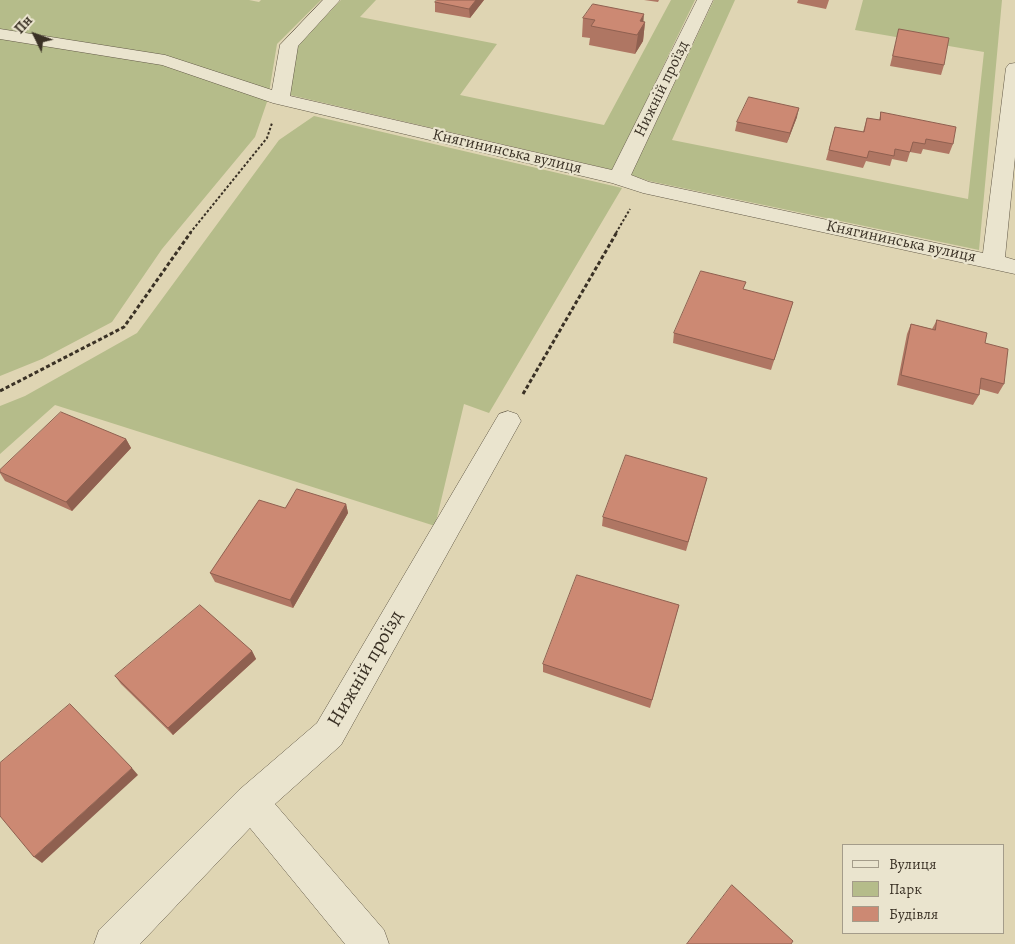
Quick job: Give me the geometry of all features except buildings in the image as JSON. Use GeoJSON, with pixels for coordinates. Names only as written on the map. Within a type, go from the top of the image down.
{"type":"FeatureCollection","features":[{"type":"Feature","properties":{"kind":"street"},"geometry":{"type":"LineString","coordinates":[[280,98],[289,45],[332,0]]}},
{"type":"Feature","properties":{"kind":"street","name":"Нижній проїзд"},"geometry":{"type":"LineString","coordinates":[[619,178],[705,0]]}},
{"type":"Feature","properties":{"kind":"street","name":"Княгининська вулиця"},"geometry":{"type":"LineString","coordinates":[[0,34],[164,60],[280,98],[619,178],[643,186],[1015,268]]}},
{"type":"Feature","properties":{"kind":"street"},"geometry":{"type":"LineString","coordinates":[[993,262],[1015,68]]}},
{"type":"Feature","properties":{"kind":"street","name":"Нижній проїзд"},"geometry":{"type":"LineString","coordinates":[[113,944],[251,802],[329,734],[508,421]]}},
{"type":"Feature","properties":{"kind":"street"},"geometry":{"type":"LineString","coordinates":[[251,802],[370,944]]}},
{"type":"Feature","properties":{"kind":"path"},"geometry":{"type":"LineString","coordinates":[[0,391],[124,327],[176,252],[267,138],[280,98]]}},
{"type":"Feature","properties":{"kind":"path"},"geometry":{"type":"LineString","coordinates":[[508,421],[643,186]]}},
{"type":"Feature","properties":{"kind":"green space"},"geometry":{"type":"Polygon","coordinates":[[[0,0],[249,0],[259,2],[261,0],[321,0],[277,44],[268,99],[255,137],[162,249],[112,322],[42,359],[0,376],[0,0]]]}},
{"type":"Feature","properties":{"kind":"green space"},"geometry":{"type":"Polygon","coordinates":[[[341,0],[376,0],[360,17],[497,44],[460,95],[604,125],[671,0],[695,0],[613,170],[290,95],[297,46],[341,0]]]}},
{"type":"Feature","properties":{"kind":"green space"},"geometry":{"type":"Polygon","coordinates":[[[714,0],[735,0],[672,140],[968,199],[984,52],[855,30],[863,0],[1002,0],[979,250],[649,181],[631,175],[714,0]]]}},
{"type":"Feature","properties":{"kind":"green space"},"geometry":{"type":"Polygon","coordinates":[[[314,116],[622,188],[489,413],[464,404],[435,526],[55,405],[0,454],[0,406],[25,396],[137,333],[279,140],[314,116]]]}}]}
